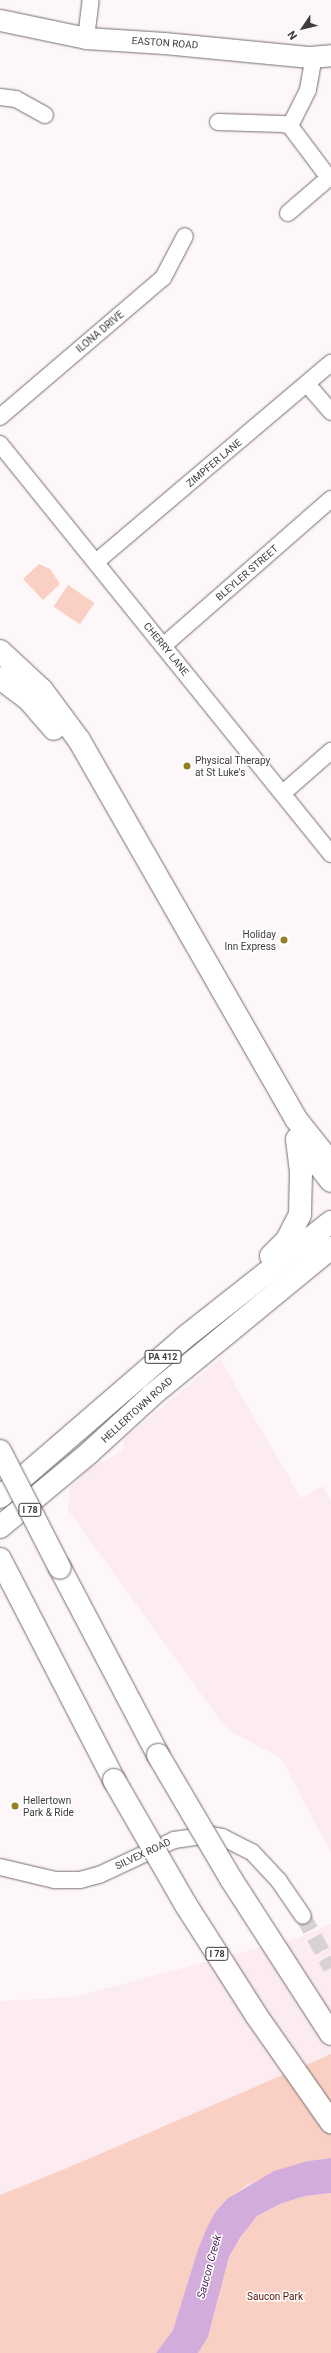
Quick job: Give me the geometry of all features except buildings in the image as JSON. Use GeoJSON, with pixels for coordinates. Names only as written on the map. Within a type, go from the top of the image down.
{"type":"FeatureCollection","features":[{"type":"Feature","properties":{"kind":"highway"},"geometry":{"type":"LineString","coordinates":[[0,651],[42,690],[79,740],[296,1127],[331,1181]]}},
{"type":"Feature","properties":{"kind":"highway"},"geometry":{"type":"LineString","coordinates":[[0,678],[29,700],[49,721],[153,892],[260,1082],[296,1127],[331,1163]]}},
{"type":"Feature","properties":{"kind":"highway"},"geometry":{"type":"LineString","coordinates":[[296,1127],[331,1148]]}},
{"type":"Feature","properties":{"kind":"highway"},"geometry":{"type":"LineString","coordinates":[[242,1292],[254,1274],[287,1240],[300,1214],[301,1172],[296,1127]]}},
{"type":"Feature","properties":{"kind":"highway","name":"PA 412"},"geometry":{"type":"LineString","coordinates":[[0,1497],[184,1338],[331,1222]]}},
{"type":"Feature","properties":{"kind":"highway","name":"HELLERTOWN ROAD"},"geometry":{"type":"LineString","coordinates":[[0,1527],[89,1453],[158,1390],[331,1248]]}},
{"type":"Feature","properties":{"kind":"highway","name":"I 78"},"geometry":{"type":"LineString","coordinates":[[0,1451],[158,1755],[231,1880],[331,2034]]}},
{"type":"Feature","properties":{"kind":"highway","name":"I 78"},"geometry":{"type":"LineString","coordinates":[[2,1565],[114,1780],[186,1905],[256,2015],[331,2122]]}},
{"type":"Feature","properties":{"kind":"main road","name":"EASTON ROAD"},"geometry":{"type":"LineString","coordinates":[[0,20],[86,38],[164,43],[310,57],[331,55]]}},
{"type":"Feature","properties":{"kind":"street"},"geometry":{"type":"LineString","coordinates":[[86,38],[91,0]]}},
{"type":"Feature","properties":{"kind":"street"},"geometry":{"type":"LineString","coordinates":[[290,126],[308,90],[312,67],[310,57]]}},
{"type":"Feature","properties":{"kind":"street"},"geometry":{"type":"LineString","coordinates":[[0,97],[16,100],[45,115]]}},
{"type":"Feature","properties":{"kind":"street"},"geometry":{"type":"LineString","coordinates":[[218,122],[283,124],[290,126],[330,177],[288,213]]}},
{"type":"Feature","properties":{"kind":"street","name":"ILONA DRIVE"},"geometry":{"type":"LineString","coordinates":[[0,417],[163,278],[185,236]]}},
{"type":"Feature","properties":{"kind":"street","name":"ZIMPFER LANE"},"geometry":{"type":"LineString","coordinates":[[96,562],[331,363]]}},
{"type":"Feature","properties":{"kind":"street"},"geometry":{"type":"LineString","coordinates":[[307,384],[331,412]]}},
{"type":"Feature","properties":{"kind":"street","name":"CHERRY LANE"},"geometry":{"type":"LineString","coordinates":[[0,444],[331,854]]}},
{"type":"Feature","properties":{"kind":"street","name":"BLEYLER STREET"},"geometry":{"type":"LineString","coordinates":[[163,646],[331,499]]}},
{"type":"Feature","properties":{"kind":"street"},"geometry":{"type":"LineString","coordinates":[[283,794],[331,751]]}},
{"type":"Feature","properties":{"kind":"street","name":"SILVEX ROAD"},"geometry":{"type":"LineString","coordinates":[[0,1868],[55,1880],[80,1880],[104,1872],[174,1840],[211,1835],[222,1837],[252,1852],[279,1881],[303,1916]]}},
{"type":"Feature","properties":{"kind":"shaded area"},"geometry":{"type":"Polygon","coordinates":[[[220,1359],[301,1498],[323,1486],[331,1501],[331,1853],[281,1758],[232,1732],[220,1720],[68,1510],[70,1487],[88,1469],[123,1451],[124,1439],[220,1359]]]}},
{"type":"Feature","properties":{"kind":"shaded area"},"geometry":{"type":"Polygon","coordinates":[[[331,1924],[331,2054],[67,2168],[0,2195],[0,2001],[74,1997],[300,1937],[331,1924]]]}},
{"type":"Feature","properties":{"kind":"green space"},"geometry":{"type":"Polygon","coordinates":[[[39,564],[50,569],[60,584],[43,600],[23,579],[39,564]]]}},
{"type":"Feature","properties":{"kind":"green space"},"geometry":{"type":"Polygon","coordinates":[[[68,585],[95,603],[80,624],[53,607],[68,585]]]}},
{"type":"Feature","properties":{"kind":"green space"},"geometry":{"type":"Polygon","coordinates":[[[331,2054],[331,2158],[308,2161],[248,2185],[228,2198],[215,2212],[197,2252],[173,2330],[156,2353],[0,2353],[0,2195],[67,2168],[331,2054]]]}},
{"type":"Feature","properties":{"kind":"green space","name":"Saucon Park"},"geometry":{"type":"Polygon","coordinates":[[[331,2193],[331,2353],[198,2353],[208,2337],[229,2257],[250,2223],[257,2216],[280,2204],[305,2196],[331,2193]]]}},
{"type":"Feature","properties":{"kind":"water","name":"Saucon Creek"},"geometry":{"type":"Polygon","coordinates":[[[331,2158],[331,2193],[305,2196],[280,2204],[257,2216],[242,2235],[229,2257],[208,2337],[198,2353],[156,2353],[173,2330],[197,2252],[215,2212],[228,2198],[274,2171],[308,2161],[331,2158]]]}},
{"type":"Feature","properties":{"kind":"tunnel"},"geometry":{"type":"LineString","coordinates":[[303,1916],[331,1968]]}},
{"type":"Feature","properties":{"kind":"place","name":"Physical Therapy at St Luke's"},"geometry":{"type":"Point","coordinates":[187,766]}},
{"type":"Feature","properties":{"kind":"place","name":"Holiday Inn Express"},"geometry":{"type":"Point","coordinates":[284,940]}},
{"type":"Feature","properties":{"kind":"place","name":"Hellertown Park & Ride"},"geometry":{"type":"Point","coordinates":[15,1806]}}]}
